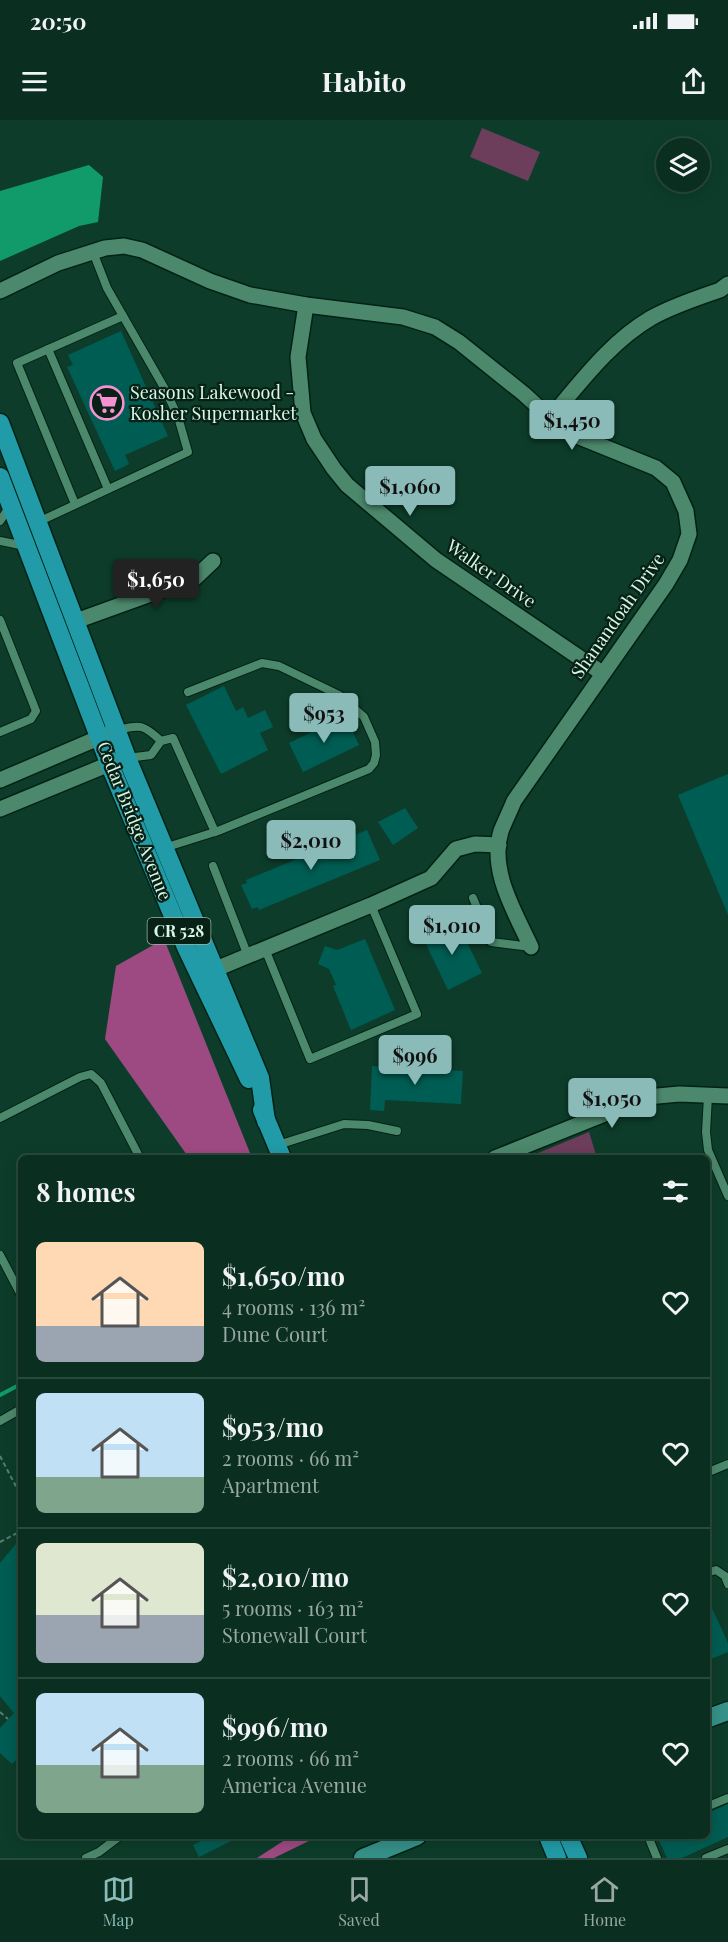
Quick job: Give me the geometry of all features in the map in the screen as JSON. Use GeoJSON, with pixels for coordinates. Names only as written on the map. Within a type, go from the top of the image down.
{"type":"FeatureCollection","features":[{"type":"Feature","properties":{"kind":"main road"},"geometry":{"type":"LineString","coordinates":[[0,423],[127,758],[260,1078],[266,1121]]}},
{"type":"Feature","properties":{"kind":"main road","name":"Cedar Bridge Avenue"},"geometry":{"type":"LineString","coordinates":[[0,477],[109,763],[186,947],[250,1083],[279,1152]]}},
{"type":"Feature","properties":{"kind":"main road"},"geometry":{"type":"LineString","coordinates":[[710,1718],[728,1711]]}},
{"type":"Feature","properties":{"kind":"main road"},"geometry":{"type":"LineString","coordinates":[[363,1858],[410,1839]]}},
{"type":"Feature","properties":{"kind":"main road"},"geometry":{"type":"LineString","coordinates":[[549,1839],[557,1858]]}},
{"type":"Feature","properties":{"kind":"main road"},"geometry":{"type":"LineString","coordinates":[[569,1839],[578,1858]]}},
{"type":"Feature","properties":{"kind":"street","name":"Shanandoah Drive"},"geometry":{"type":"LineString","coordinates":[[0,291],[58,263],[93,252],[124,246],[142,250],[210,281],[250,295],[306,305],[403,317],[435,327],[524,394],[550,418],[577,436],[656,468],[673,483],[686,511],[689,534],[680,560],[666,584],[514,801],[501,833],[498,859],[502,883],[531,947]]}},
{"type":"Feature","properties":{"kind":"street"},"geometry":{"type":"LineString","coordinates":[[550,418],[605,355],[630,332],[652,317],[720,290],[728,284]]}},
{"type":"Feature","properties":{"kind":"street","name":"Walker Drive"},"geometry":{"type":"LineString","coordinates":[[306,305],[298,357],[303,413],[314,440],[334,469],[347,485],[436,560],[602,673]]}},
{"type":"Feature","properties":{"kind":"street"},"geometry":{"type":"LineString","coordinates":[[76,621],[195,578],[213,561]]}},
{"type":"Feature","properties":{"kind":"street"},"geometry":{"type":"LineString","coordinates":[[0,780],[117,730]]}},
{"type":"Feature","properties":{"kind":"street"},"geometry":{"type":"LineString","coordinates":[[0,809],[109,763],[127,758]]}},
{"type":"Feature","properties":{"kind":"street"},"geometry":{"type":"LineString","coordinates":[[216,969],[431,878],[456,849],[475,844],[500,845]]}},
{"type":"Feature","properties":{"kind":"street"},"geometry":{"type":"LineString","coordinates":[[502,1155],[647,1097],[679,1094],[728,1096]]}},
{"type":"Feature","properties":{"kind":"lane"},"geometry":{"type":"LineString","coordinates":[[38,522],[188,452],[178,417],[166,391],[107,288],[93,252]]}},
{"type":"Feature","properties":{"kind":"lane"},"geometry":{"type":"LineString","coordinates":[[75,504],[17,363],[123,316]]}},
{"type":"Feature","properties":{"kind":"lane"},"geometry":{"type":"LineString","coordinates":[[48,349],[108,489]]}},
{"type":"Feature","properties":{"kind":"lane"},"geometry":{"type":"LineString","coordinates":[[0,521],[11,504]]}},
{"type":"Feature","properties":{"kind":"lane"},"geometry":{"type":"LineString","coordinates":[[0,541],[26,546]]}},
{"type":"Feature","properties":{"kind":"lane"},"geometry":{"type":"LineString","coordinates":[[0,620],[3,638],[36,711],[31,719],[0,732]]}},
{"type":"Feature","properties":{"kind":"lane"},"geometry":{"type":"LineString","coordinates":[[165,848],[215,832],[369,769],[376,756],[375,742],[364,717],[339,695],[279,666],[261,663],[188,692]]}},
{"type":"Feature","properties":{"kind":"lane"},"geometry":{"type":"LineString","coordinates":[[117,730],[135,725],[146,728],[161,741]]}},
{"type":"Feature","properties":{"kind":"lane"},"geometry":{"type":"LineString","coordinates":[[127,758],[151,755],[161,741],[173,738],[215,832]]}},
{"type":"Feature","properties":{"kind":"lane"},"geometry":{"type":"LineString","coordinates":[[213,867],[248,956]]}},
{"type":"Feature","properties":{"kind":"lane"},"geometry":{"type":"LineString","coordinates":[[473,898],[492,942],[531,947]]}},
{"type":"Feature","properties":{"kind":"lane"},"geometry":{"type":"LineString","coordinates":[[266,949],[310,1059],[417,1014],[371,905]]}},
{"type":"Feature","properties":{"kind":"lane"},"geometry":{"type":"LineString","coordinates":[[0,1118],[80,1077],[91,1074],[101,1083],[139,1155]]}},
{"type":"Feature","properties":{"kind":"lane"},"geometry":{"type":"LineString","coordinates":[[708,1096],[705,1132],[708,1150],[728,1196]]}},
{"type":"Feature","properties":{"kind":"lane"},"geometry":{"type":"LineString","coordinates":[[279,1152],[344,1124],[368,1125],[397,1131]]}},
{"type":"Feature","properties":{"kind":"lane"},"geometry":{"type":"LineString","coordinates":[[719,1176],[728,1180]]}},
{"type":"Feature","properties":{"kind":"lane"},"geometry":{"type":"LineString","coordinates":[[0,1255],[18,1289]]}},
{"type":"Feature","properties":{"kind":"lane"},"geometry":{"type":"LineString","coordinates":[[0,1421],[18,1411]]}},
{"type":"Feature","properties":{"kind":"lane"},"geometry":{"type":"LineString","coordinates":[[710,1471],[728,1464]]}},
{"type":"Feature","properties":{"kind":"lane"},"geometry":{"type":"LineString","coordinates":[[710,1572],[716,1570],[724,1576],[728,1584]]}},
{"type":"Feature","properties":{"kind":"lane"},"geometry":{"type":"LineString","coordinates":[[710,1805],[728,1798]]}},
{"type":"Feature","properties":{"kind":"lane"},"geometry":{"type":"LineString","coordinates":[[86,1858],[99,1852],[115,1839]]}},
{"type":"Feature","properties":{"kind":"lane"},"geometry":{"type":"LineString","coordinates":[[649,1839],[657,1858]]}},
{"type":"Feature","properties":{"kind":"lane"},"geometry":{"type":"LineString","coordinates":[[706,1858],[728,1849]]}},
{"type":"Feature","properties":{"kind":"path"},"geometry":{"type":"LineString","coordinates":[[0,1456],[18,1490]]}},
{"type":"Feature","properties":{"kind":"path"},"geometry":{"type":"LineString","coordinates":[[0,1542],[18,1533]]}},
{"type":"Feature","properties":{"kind":"path"},"geometry":{"type":"LineString","coordinates":[[0,1712],[8,1719]]}},
{"type":"Feature","properties":{"kind":"shaded area"},"geometry":{"type":"Polygon","coordinates":[[[482,128],[540,152],[528,181],[470,157],[482,128]]]}},
{"type":"Feature","properties":{"kind":"shaded area"},"geometry":{"type":"Polygon","coordinates":[[[89,165],[103,177],[98,222],[79,226],[0,261],[0,191],[89,165]]]}},
{"type":"Feature","properties":{"kind":"shaded area"},"geometry":{"type":"Polygon","coordinates":[[[164,939],[251,1155],[187,1155],[105,1039],[116,966],[164,939]]]}},
{"type":"Feature","properties":{"kind":"shaded area"},"geometry":{"type":"Polygon","coordinates":[[[589,1132],[596,1155],[533,1155],[589,1132]]]}},
{"type":"Feature","properties":{"kind":"shaded area"},"geometry":{"type":"Polygon","coordinates":[[[286,1839],[313,1839],[274,1858],[257,1858],[286,1839]]]}},
{"type":"Feature","properties":{"kind":"building"},"geometry":{"type":"Polygon","coordinates":[[[121,331],[168,436],[125,455],[129,464],[115,471],[67,367],[73,365],[68,355],[121,331]]]}},
{"type":"Feature","properties":{"kind":"building"},"geometry":{"type":"Polygon","coordinates":[[[224,686],[236,711],[243,707],[248,718],[265,710],[273,727],[260,733],[268,750],[221,774],[186,705],[224,686]]]}},
{"type":"Feature","properties":{"kind":"building"},"geometry":{"type":"Polygon","coordinates":[[[345,716],[359,745],[303,772],[289,743],[345,716]]]}},
{"type":"Feature","properties":{"kind":"building"},"geometry":{"type":"Polygon","coordinates":[[[728,774],[728,915],[678,795],[728,774]]]}},
{"type":"Feature","properties":{"kind":"building"},"geometry":{"type":"Polygon","coordinates":[[[405,808],[418,828],[393,845],[378,822],[405,808]]]}},
{"type":"Feature","properties":{"kind":"building"},"geometry":{"type":"Polygon","coordinates":[[[367,830],[380,860],[259,910],[258,907],[252,909],[241,885],[247,883],[246,880],[367,830]]]}},
{"type":"Feature","properties":{"kind":"building"},"geometry":{"type":"Polygon","coordinates":[[[457,922],[482,973],[448,990],[423,938],[457,922]]]}},
{"type":"Feature","properties":{"kind":"building"},"geometry":{"type":"Polygon","coordinates":[[[365,939],[395,1010],[351,1030],[333,986],[336,985],[329,969],[318,964],[325,946],[337,950],[365,939]]]}},
{"type":"Feature","properties":{"kind":"building"},"geometry":{"type":"Polygon","coordinates":[[[372,1066],[463,1071],[461,1104],[385,1100],[384,1111],[370,1110],[372,1066]]]}},
{"type":"Feature","properties":{"kind":"building"},"geometry":{"type":"Polygon","coordinates":[[[18,1542],[18,1758],[12,1764],[0,1753],[0,1728],[14,1713],[0,1696],[0,1563],[18,1542]]]}},
{"type":"Feature","properties":{"kind":"building"},"geometry":{"type":"Polygon","coordinates":[[[710,1604],[728,1643],[728,1652],[710,1659],[710,1604]]]}},
{"type":"Feature","properties":{"kind":"building"},"geometry":{"type":"Polygon","coordinates":[[[728,1804],[728,1837],[682,1858],[667,1858],[658,1839],[710,1839],[710,1812],[728,1804]]]}},
{"type":"Feature","properties":{"kind":"building"},"geometry":{"type":"Polygon","coordinates":[[[205,1839],[235,1839],[199,1857],[193,1845],[205,1839]]]}},
{"type":"Feature","properties":{"kind":"waterway"},"geometry":{"type":"LineString","coordinates":[[0,1395],[18,1386]]}},
{"type":"Feature","properties":{"kind":"place","name":"Seasons Lakewood - Kosher Supermarket"},"geometry":{"type":"Point","coordinates":[107,403]}}]}
